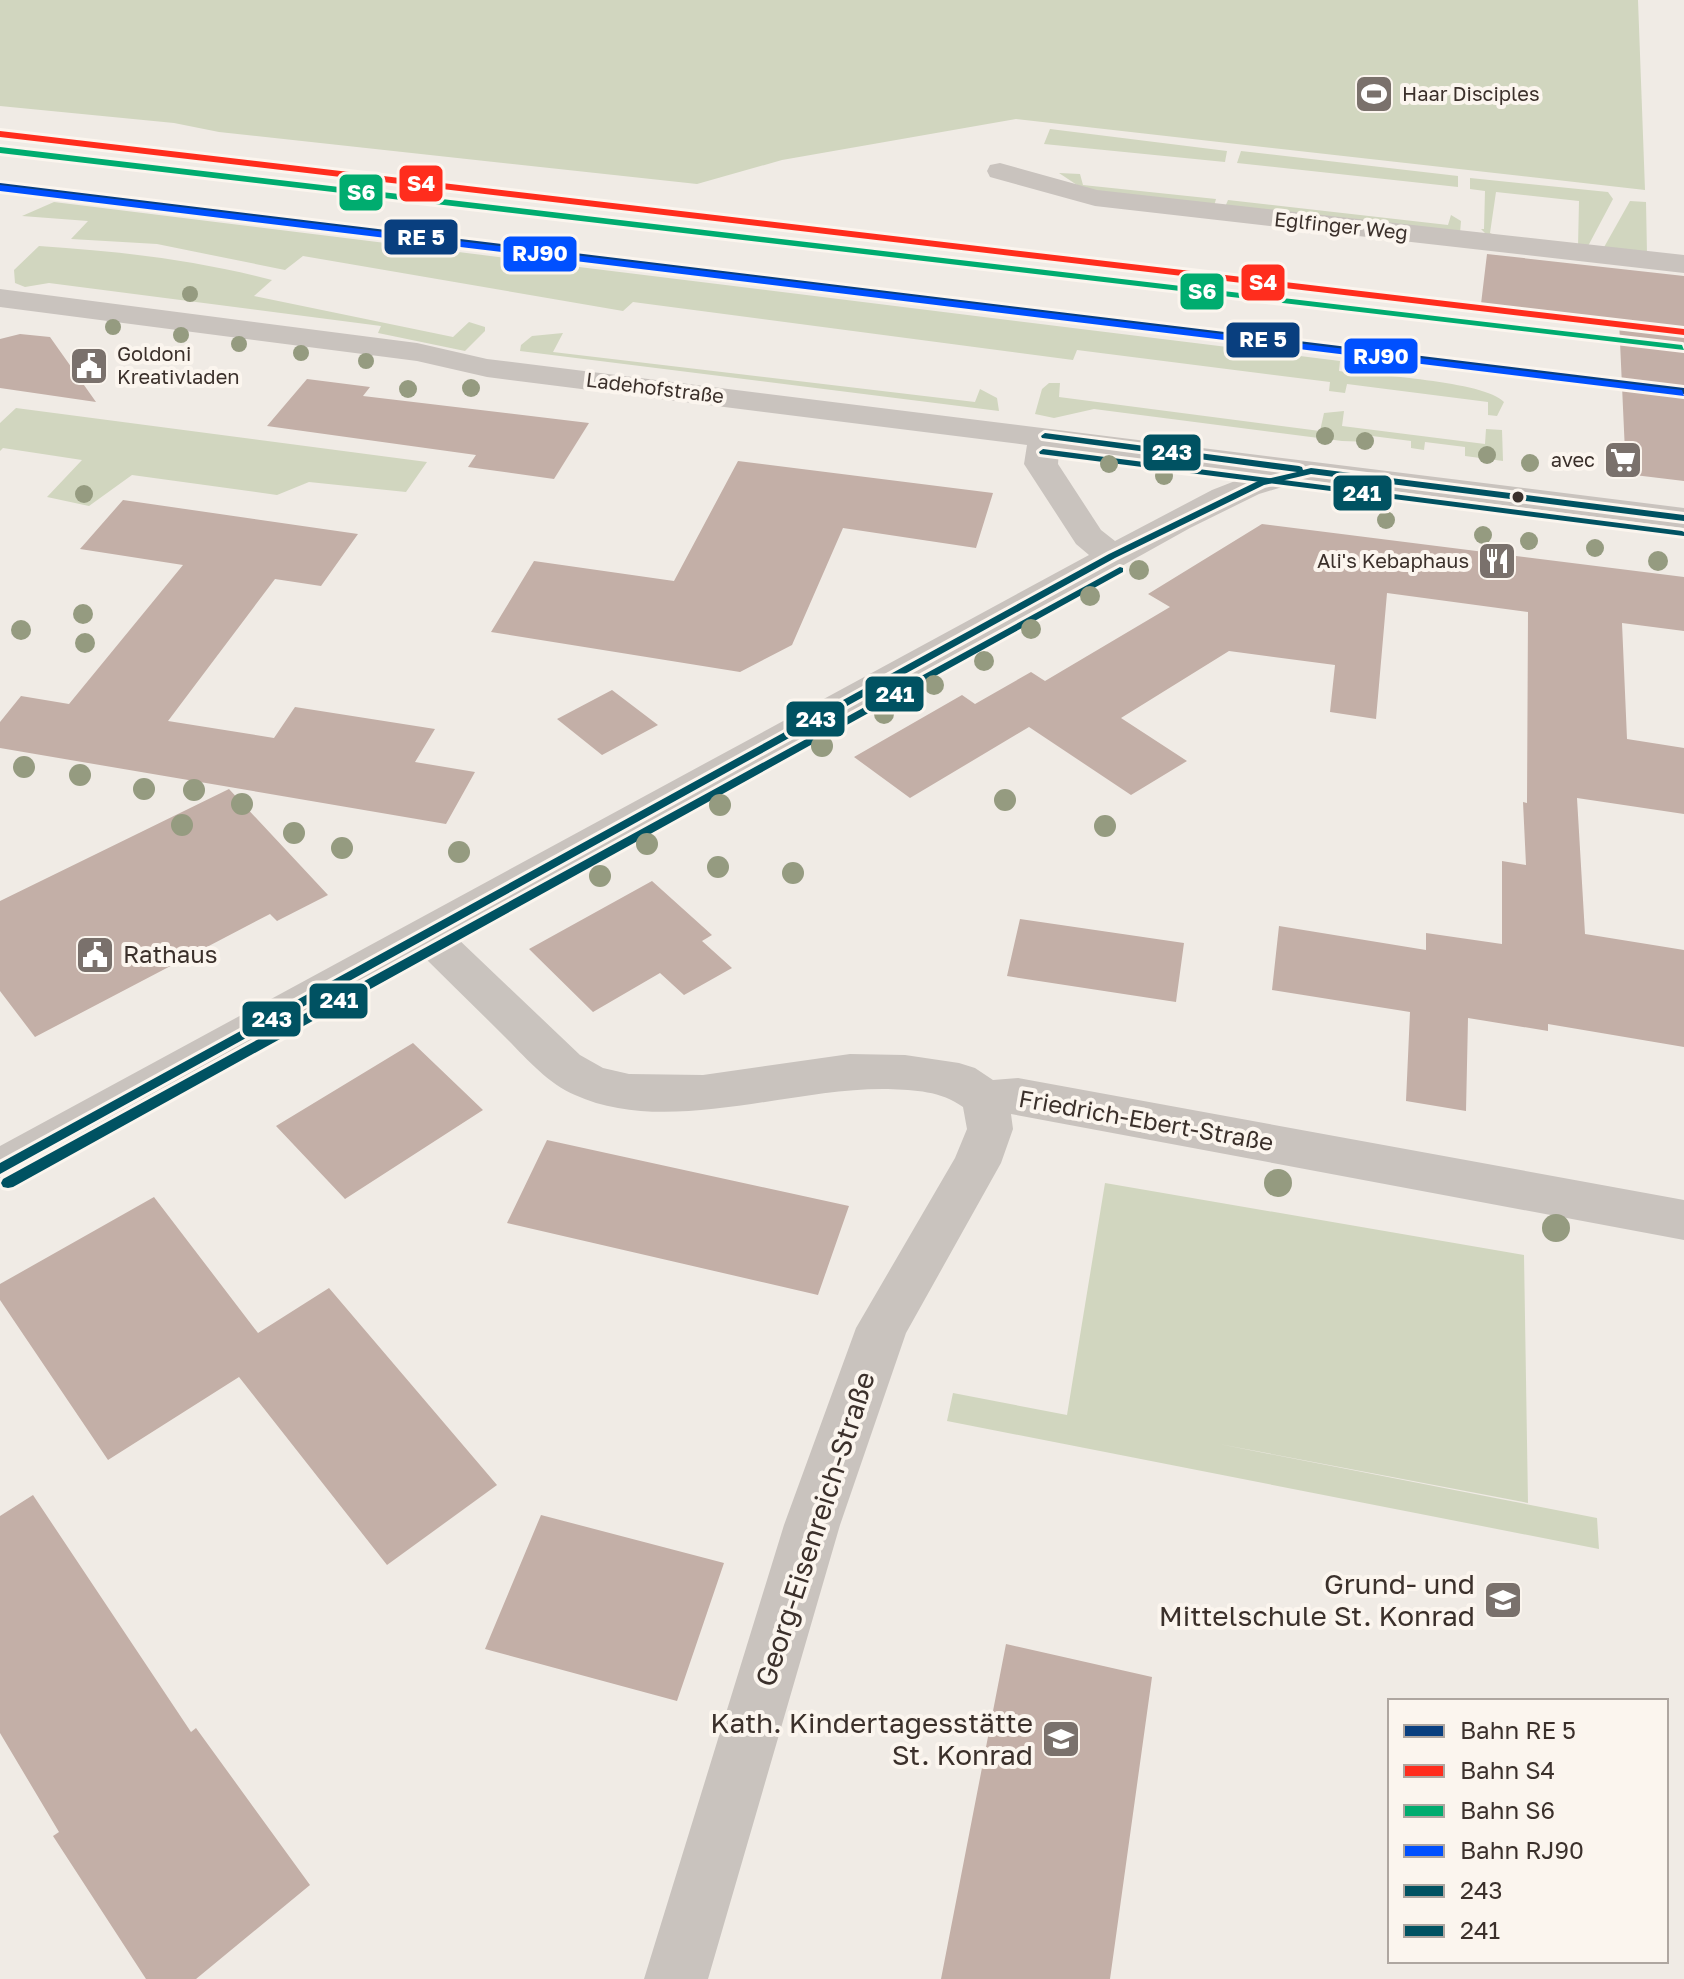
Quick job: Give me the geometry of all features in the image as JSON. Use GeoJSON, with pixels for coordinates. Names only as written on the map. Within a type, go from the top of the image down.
{"type":"FeatureCollection","features":[{"type":"Feature","properties":{"kind":"street","name":"Eglfinger Weg"},"geometry":{"type":"LineString","coordinates":[[1000,171],[1095,198],[1684,264]]}},
{"type":"Feature","properties":{"kind":"street","name":"Ladehofstraße"},"geometry":{"type":"LineString","coordinates":[[0,298],[417,352],[487,368],[1684,518]]}},
{"type":"Feature","properties":{"kind":"street"},"geometry":{"type":"LineString","coordinates":[[1045,436],[1041,464],[1088,537],[1112,556]]}},
{"type":"Feature","properties":{"kind":"street"},"geometry":{"type":"LineString","coordinates":[[0,1169],[1112,556],[1261,483],[1311,471]]}},
{"type":"Feature","properties":{"kind":"street","name":"Friedrich-Ebert-Straße"},"geometry":{"type":"LineString","coordinates":[[428,935],[564,1067],[591,1083],[629,1092],[703,1093],[850,1071],[905,1072],[959,1080],[985,1098],[1018,1096],[1684,1220]]}},
{"type":"Feature","properties":{"kind":"street","name":"Georg-Eisenreich-Straße"},"geometry":{"type":"LineString","coordinates":[[676,1979],[812,1525],[882,1328],[977,1163],[990,1129],[985,1098]]}},
{"type":"Feature","properties":{"kind":"green space"},"geometry":{"type":"Polygon","coordinates":[[[0,0],[1638,0],[1645,190],[1016,119],[782,160],[697,184],[219,132],[174,123],[0,106],[0,0]]]}},
{"type":"Feature","properties":{"kind":"green space"},"geometry":{"type":"Polygon","coordinates":[[[1050,129],[1227,151],[1225,162],[1044,144],[1050,129]]]}},
{"type":"Feature","properties":{"kind":"green space"},"geometry":{"type":"Polygon","coordinates":[[[1241,151],[1458,176],[1458,187],[1237,163],[1241,151]]]}},
{"type":"Feature","properties":{"kind":"green space"},"geometry":{"type":"Polygon","coordinates":[[[1059,173],[1080,174],[1083,185],[1216,199],[1214,206],[1096,191],[1080,187],[1059,173]]]}},
{"type":"Feature","properties":{"kind":"green space"},"geometry":{"type":"Polygon","coordinates":[[[1470,178],[1608,192],[1613,199],[1587,248],[1578,247],[1579,201],[1496,192],[1490,233],[1496,236],[1487,235],[1481,229],[1484,229],[1485,191],[1470,189],[1470,178]]]}},
{"type":"Feature","properties":{"kind":"green space"},"geometry":{"type":"Polygon","coordinates":[[[1228,200],[1448,225],[1451,215],[1461,221],[1460,233],[1225,207],[1228,200]]]}},
{"type":"Feature","properties":{"kind":"green space"},"geometry":{"type":"Polygon","coordinates":[[[1630,201],[1646,202],[1647,254],[1603,249],[1630,201]]]}},
{"type":"Feature","properties":{"kind":"green space"},"geometry":{"type":"Polygon","coordinates":[[[54,202],[1340,361],[1339,371],[1452,384],[1493,395],[1504,402],[1497,416],[1488,415],[1488,402],[1347,384],[1345,393],[1329,391],[1330,382],[1077,350],[1073,360],[633,302],[623,311],[303,256],[285,270],[157,244],[71,239],[88,221],[22,216],[54,202]]]}},
{"type":"Feature","properties":{"kind":"green space"},"geometry":{"type":"Polygon","coordinates":[[[39,246],[127,254],[214,267],[272,280],[254,296],[453,337],[469,322],[485,327],[485,331],[465,351],[378,333],[381,326],[49,283],[25,287],[15,283],[14,270],[39,246]]]}},
{"type":"Feature","properties":{"kind":"green space"},"geometry":{"type":"Polygon","coordinates":[[[563,333],[553,352],[975,402],[980,389],[997,398],[999,411],[520,351],[521,345],[532,336],[563,333]]]}},
{"type":"Feature","properties":{"kind":"green space"},"geometry":{"type":"Polygon","coordinates":[[[1049,383],[1060,383],[1059,397],[1320,431],[1324,413],[1344,411],[1342,426],[1485,444],[1486,429],[1502,430],[1503,461],[1465,456],[1465,447],[1425,442],[1424,450],[1411,448],[1411,441],[1372,436],[1371,442],[1342,441],[1094,409],[1054,418],[1035,414],[1042,389],[1049,383]]]}},
{"type":"Feature","properties":{"kind":"green space"},"geometry":{"type":"Polygon","coordinates":[[[16,408],[427,462],[406,492],[309,482],[277,495],[132,475],[89,506],[47,497],[82,460],[3,448],[0,451],[0,423],[16,408]]]}},
{"type":"Feature","properties":{"kind":"green space"},"geometry":{"type":"Polygon","coordinates":[[[1105,1183],[1524,1255],[1528,1503],[1219,1444],[1597,1518],[1599,1549],[947,1421],[953,1393],[1067,1415],[1105,1183]]]}},
{"type":"Feature","properties":{"kind":"building"},"geometry":{"type":"Polygon","coordinates":[[[1487,254],[1684,276],[1684,481],[1626,474],[1619,320],[1481,304],[1487,254]]]}},
{"type":"Feature","properties":{"kind":"building"},"geometry":{"type":"Polygon","coordinates":[[[20,334],[50,337],[96,402],[0,388],[0,339],[20,334]]]}},
{"type":"Feature","properties":{"kind":"building"},"geometry":{"type":"Polygon","coordinates":[[[307,379],[370,387],[363,396],[589,423],[554,479],[468,467],[476,455],[267,426],[307,379]]]}},
{"type":"Feature","properties":{"kind":"building"},"geometry":{"type":"Polygon","coordinates":[[[738,461],[993,493],[976,548],[843,528],[792,645],[740,672],[491,632],[534,561],[674,581],[738,461]]]}},
{"type":"Feature","properties":{"kind":"building"},"geometry":{"type":"Polygon","coordinates":[[[123,500],[358,534],[321,586],[275,579],[168,721],[274,738],[295,707],[435,729],[415,762],[475,772],[446,824],[0,748],[0,722],[21,696],[69,704],[183,565],[80,549],[123,500]]]}},
{"type":"Feature","properties":{"kind":"building"},"geometry":{"type":"Polygon","coordinates":[[[1262,524],[1684,577],[1684,631],[1622,623],[1627,739],[1684,748],[1684,814],[1577,798],[1585,934],[1684,950],[1684,1047],[1548,1024],[1548,1031],[1468,1018],[1466,1111],[1406,1101],[1410,1012],[1272,990],[1279,926],[1426,950],[1426,933],[1502,944],[1502,861],[1526,865],[1523,802],[1527,803],[1528,612],[1387,593],[1376,719],[1330,712],[1335,665],[1229,651],[1121,718],[1187,761],[1131,795],[1029,727],[910,798],[854,757],[962,695],[975,704],[1031,672],[1045,681],[1170,607],[1148,594],[1262,524]]]}},
{"type":"Feature","properties":{"kind":"building"},"geometry":{"type":"Polygon","coordinates":[[[612,690],[658,725],[602,755],[557,719],[612,690]]]}},
{"type":"Feature","properties":{"kind":"building","name":"Rathaus"},"geometry":{"type":"Polygon","coordinates":[[[229,789],[328,895],[277,921],[270,914],[35,1037],[0,991],[0,901],[229,789]]]}},
{"type":"Feature","properties":{"kind":"building"},"geometry":{"type":"Polygon","coordinates":[[[652,881],[712,935],[702,941],[732,968],[684,995],[660,973],[593,1012],[529,949],[652,881]]]}},
{"type":"Feature","properties":{"kind":"building"},"geometry":{"type":"Polygon","coordinates":[[[1020,919],[1184,943],[1176,1002],[1007,976],[1020,919]]]}},
{"type":"Feature","properties":{"kind":"building"},"geometry":{"type":"Polygon","coordinates":[[[413,1043],[483,1110],[345,1199],[276,1126],[413,1043]]]}},
{"type":"Feature","properties":{"kind":"building"},"geometry":{"type":"Polygon","coordinates":[[[547,1140],[849,1206],[818,1295],[507,1223],[547,1140]]]}},
{"type":"Feature","properties":{"kind":"building"},"geometry":{"type":"Polygon","coordinates":[[[154,1197],[258,1333],[329,1288],[497,1485],[387,1565],[239,1377],[108,1460],[0,1300],[0,1284],[154,1197]]]}},
{"type":"Feature","properties":{"kind":"building"},"geometry":{"type":"Polygon","coordinates":[[[33,1495],[191,1732],[196,1728],[310,1885],[196,1979],[146,1979],[53,1836],[59,1832],[0,1733],[0,1516],[33,1495]]]}},
{"type":"Feature","properties":{"kind":"building"},"geometry":{"type":"Polygon","coordinates":[[[541,1515],[724,1563],[677,1701],[485,1649],[541,1515]]]}},
{"type":"Feature","properties":{"kind":"building"},"geometry":{"type":"Polygon","coordinates":[[[1006,1644],[1152,1677],[1110,1979],[941,1979],[1006,1644]]]}},
{"type":"Feature","properties":{"kind":"transit line"},"geometry":{"type":"LineString","coordinates":[[0,186],[1684,391]]}},
{"type":"Feature","properties":{"kind":"transit line","name":"243"},"geometry":{"type":"LineString","coordinates":[[1045,436],[1299,469]]}},
{"type":"Feature","properties":{"kind":"transit line","name":"241"},"geometry":{"type":"LineString","coordinates":[[1043,452],[1682,534]]}},
{"type":"Feature","properties":{"kind":"transit line","name":"243"},"geometry":{"type":"LineString","coordinates":[[0,1169],[1112,556],[1261,483],[1311,471],[1684,518]]}},
{"type":"Feature","properties":{"kind":"transit line","name":"241"},"geometry":{"type":"LineString","coordinates":[[8,1183],[1120,570]]}},
{"type":"Feature","properties":{"kind":"rail line","name":"S4"},"geometry":{"type":"LineString","coordinates":[[0,134],[1684,332]]}},
{"type":"Feature","properties":{"kind":"rail line","name":"S6"},"geometry":{"type":"LineString","coordinates":[[0,150],[1682,348]]}},
{"type":"Feature","properties":{"kind":"rail line","name":"RJ90"},"geometry":{"type":"LineString","coordinates":[[0,188],[1682,393]]}},
{"type":"Feature","properties":{"kind":"place","name":"Haar Disciples"},"geometry":{"type":"Point","coordinates":[1374,94]}},
{"type":"Feature","properties":{"kind":"place","name":"Goldoni Kreativladen"},"geometry":{"type":"Point","coordinates":[89,366]}},
{"type":"Feature","properties":{"kind":"place","name":"avec"},"geometry":{"type":"Point","coordinates":[1623,460]}},
{"type":"Feature","properties":{"kind":"place","name":"Ali's Kebaphaus"},"geometry":{"type":"Point","coordinates":[1497,561]}},
{"type":"Feature","properties":{"kind":"place","name":"Rathaus"},"geometry":{"type":"Point","coordinates":[95,955]}},
{"type":"Feature","properties":{"kind":"place","name":"Grund- und Mittelschule St. Konrad"},"geometry":{"type":"Point","coordinates":[1503,1600]}},
{"type":"Feature","properties":{"kind":"place","name":"Kath. Kindertagesstätte St. Konrad"},"geometry":{"type":"Point","coordinates":[1061,1739]}}]}
